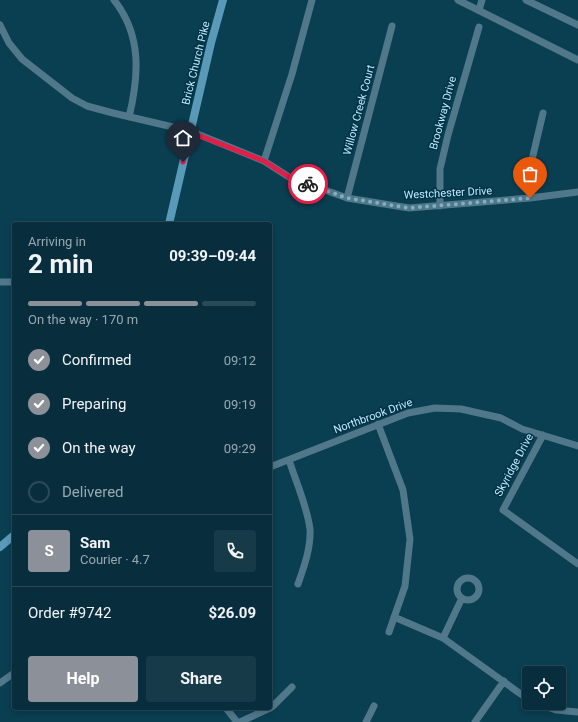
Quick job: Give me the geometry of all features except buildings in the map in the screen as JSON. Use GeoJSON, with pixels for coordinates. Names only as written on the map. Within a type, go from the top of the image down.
{"type":"FeatureCollection","features":[{"type":"Feature","properties":{"kind":"main road","name":"Brick Church Pike"},"geometry":{"type":"LineString","coordinates":[[169,222],[223,0]]}},
{"type":"Feature","properties":{"kind":"main road"},"geometry":{"type":"LineString","coordinates":[[0,547],[12,537]]}},
{"type":"Feature","properties":{"kind":"street"},"geometry":{"type":"LineString","coordinates":[[114,0],[119,6],[133,35],[137,62],[135,86],[129,117]]}},
{"type":"Feature","properties":{"kind":"street"},"geometry":{"type":"LineString","coordinates":[[264,161],[292,74],[312,0]]}},
{"type":"Feature","properties":{"kind":"street"},"geometry":{"type":"LineString","coordinates":[[458,0],[578,60]]}},
{"type":"Feature","properties":{"kind":"street"},"geometry":{"type":"LineString","coordinates":[[479,10],[482,0]]}},
{"type":"Feature","properties":{"kind":"street"},"geometry":{"type":"LineString","coordinates":[[526,0],[578,25]]}},
{"type":"Feature","properties":{"kind":"street","name":"Westchester Drive"},"geometry":{"type":"LineString","coordinates":[[0,25],[9,43],[22,59],[72,98],[87,106],[190,132],[264,161],[289,177],[347,198],[409,208],[530,198],[578,192]]}},
{"type":"Feature","properties":{"kind":"street","name":"Willow Creek Court"},"geometry":{"type":"LineString","coordinates":[[347,198],[392,26]]}},
{"type":"Feature","properties":{"kind":"street","name":"Brookway Drive"},"geometry":{"type":"LineString","coordinates":[[440,206],[440,169],[448,135],[479,27]]}},
{"type":"Feature","properties":{"kind":"street"},"geometry":{"type":"LineString","coordinates":[[530,198],[527,181],[543,113]]}},
{"type":"Feature","properties":{"kind":"street"},"geometry":{"type":"LineString","coordinates":[[0,282],[12,282]]}},
{"type":"Feature","properties":{"kind":"street","name":"Northbrook Drive"},"geometry":{"type":"LineString","coordinates":[[272,466],[408,413],[435,408],[461,409],[500,418],[522,429],[578,446]]}},
{"type":"Feature","properties":{"kind":"street"},"geometry":{"type":"LineString","coordinates":[[378,424],[403,490],[410,539],[405,586],[389,632]]}},
{"type":"Feature","properties":{"kind":"street","name":"Skyridge Drive"},"geometry":{"type":"LineString","coordinates":[[543,435],[503,510],[578,564]]}},
{"type":"Feature","properties":{"kind":"street"},"geometry":{"type":"LineString","coordinates":[[289,460],[310,529],[306,558],[298,584]]}},
{"type":"Feature","properties":{"kind":"street"},"geometry":{"type":"LineString","coordinates":[[444,638],[462,598]]}},
{"type":"Feature","properties":{"kind":"street"},"geometry":{"type":"LineString","coordinates":[[394,617],[444,638],[522,694]]}},
{"type":"Feature","properties":{"kind":"street"},"geometry":{"type":"LineString","coordinates":[[0,684],[12,675]]}},
{"type":"Feature","properties":{"kind":"street"},"geometry":{"type":"LineString","coordinates":[[475,722],[504,681]]}},
{"type":"Feature","properties":{"kind":"street"},"geometry":{"type":"LineString","coordinates":[[272,707],[292,687]]}},
{"type":"Feature","properties":{"kind":"street"},"geometry":{"type":"LineString","coordinates":[[366,722],[374,706]]}},
{"type":"Feature","properties":{"kind":"street"},"geometry":{"type":"LineString","coordinates":[[228,710],[239,722],[266,710]]}},
{"type":"Feature","properties":{"kind":"street"},"geometry":{"type":"LineString","coordinates":[[556,710],[578,712]]}},
{"type":"Feature","properties":{"kind":"way so far"},"geometry":{"type":"LineString","coordinates":[[308,184],[347,198],[409,208],[530,198]]}},
{"type":"Feature","properties":{"kind":"route"},"geometry":{"type":"LineString","coordinates":[[183,162],[190,132],[264,161],[289,177],[308,184]]}}]}
